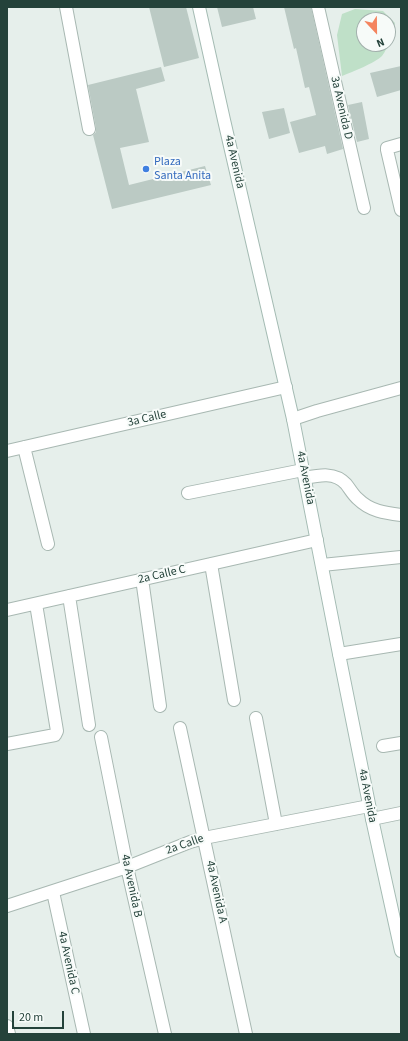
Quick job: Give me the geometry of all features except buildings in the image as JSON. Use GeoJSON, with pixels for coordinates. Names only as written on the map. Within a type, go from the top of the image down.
{"type":"FeatureCollection","features":[{"type":"Feature","properties":{"kind":"street"},"geometry":{"type":"LineString","coordinates":[[66,7],[89,129]]}},
{"type":"Feature","properties":{"kind":"street","name":"4a Avenida"},"geometry":{"type":"LineString","coordinates":[[199,7],[293,419],[369,806],[401,951]]}},
{"type":"Feature","properties":{"kind":"street","name":"3a Avenida D"},"geometry":{"type":"LineString","coordinates":[[318,7],[364,208]]}},
{"type":"Feature","properties":{"kind":"street"},"geometry":{"type":"LineString","coordinates":[[401,144],[387,148],[401,210]]}},
{"type":"Feature","properties":{"kind":"street","name":"3a Calle"},"geometry":{"type":"LineString","coordinates":[[7,450],[286,387]]}},
{"type":"Feature","properties":{"kind":"street"},"geometry":{"type":"LineString","coordinates":[[293,419],[401,388]]}},
{"type":"Feature","properties":{"kind":"street"},"geometry":{"type":"LineString","coordinates":[[24,447],[48,544]]}},
{"type":"Feature","properties":{"kind":"street"},"geometry":{"type":"LineString","coordinates":[[188,493],[304,474],[332,476],[341,479],[357,499],[377,512],[401,515]]}},
{"type":"Feature","properties":{"kind":"street","name":"2a Calle C"},"geometry":{"type":"LineString","coordinates":[[7,610],[317,540]]}},
{"type":"Feature","properties":{"kind":"street"},"geometry":{"type":"LineString","coordinates":[[322,565],[401,558]]}},
{"type":"Feature","properties":{"kind":"street"},"geometry":{"type":"LineString","coordinates":[[211,564],[234,700]]}},
{"type":"Feature","properties":{"kind":"street"},"geometry":{"type":"LineString","coordinates":[[142,579],[160,706]]}},
{"type":"Feature","properties":{"kind":"street"},"geometry":{"type":"LineString","coordinates":[[69,596],[89,725]]}},
{"type":"Feature","properties":{"kind":"street"},"geometry":{"type":"LineString","coordinates":[[7,744],[55,735],[57,731],[36,604]]}},
{"type":"Feature","properties":{"kind":"street"},"geometry":{"type":"LineString","coordinates":[[339,654],[401,644]]}},
{"type":"Feature","properties":{"kind":"street"},"geometry":{"type":"LineString","coordinates":[[256,718],[276,824]]}},
{"type":"Feature","properties":{"kind":"street","name":"4a Avenida A"},"geometry":{"type":"LineString","coordinates":[[180,728],[246,1034]]}},
{"type":"Feature","properties":{"kind":"street","name":"4a Avenida B"},"geometry":{"type":"LineString","coordinates":[[101,737],[127,867],[165,1034]]}},
{"type":"Feature","properties":{"kind":"street"},"geometry":{"type":"LineString","coordinates":[[383,746],[401,743]]}},
{"type":"Feature","properties":{"kind":"street","name":"2a Calle"},"geometry":{"type":"LineString","coordinates":[[7,906],[127,867],[204,838],[369,806]]}},
{"type":"Feature","properties":{"kind":"street"},"geometry":{"type":"LineString","coordinates":[[372,819],[401,814]]}},
{"type":"Feature","properties":{"kind":"street","name":"4a Avenida C"},"geometry":{"type":"LineString","coordinates":[[53,892],[84,1034]]}},
{"type":"Feature","properties":{"kind":"street"},"geometry":{"type":"LineString","coordinates":[[7,1026],[9,1034]]}},
{"type":"Feature","properties":{"kind":"green space"},"geometry":{"type":"Polygon","coordinates":[[[355,9],[384,12],[356,12],[356,52],[384,52],[379,59],[342,76],[337,35],[342,14],[355,9]]]}},
{"type":"Feature","properties":{"kind":"place","name":"Plaza Santa Anita"},"geometry":{"type":"Point","coordinates":[146,169]}}]}
